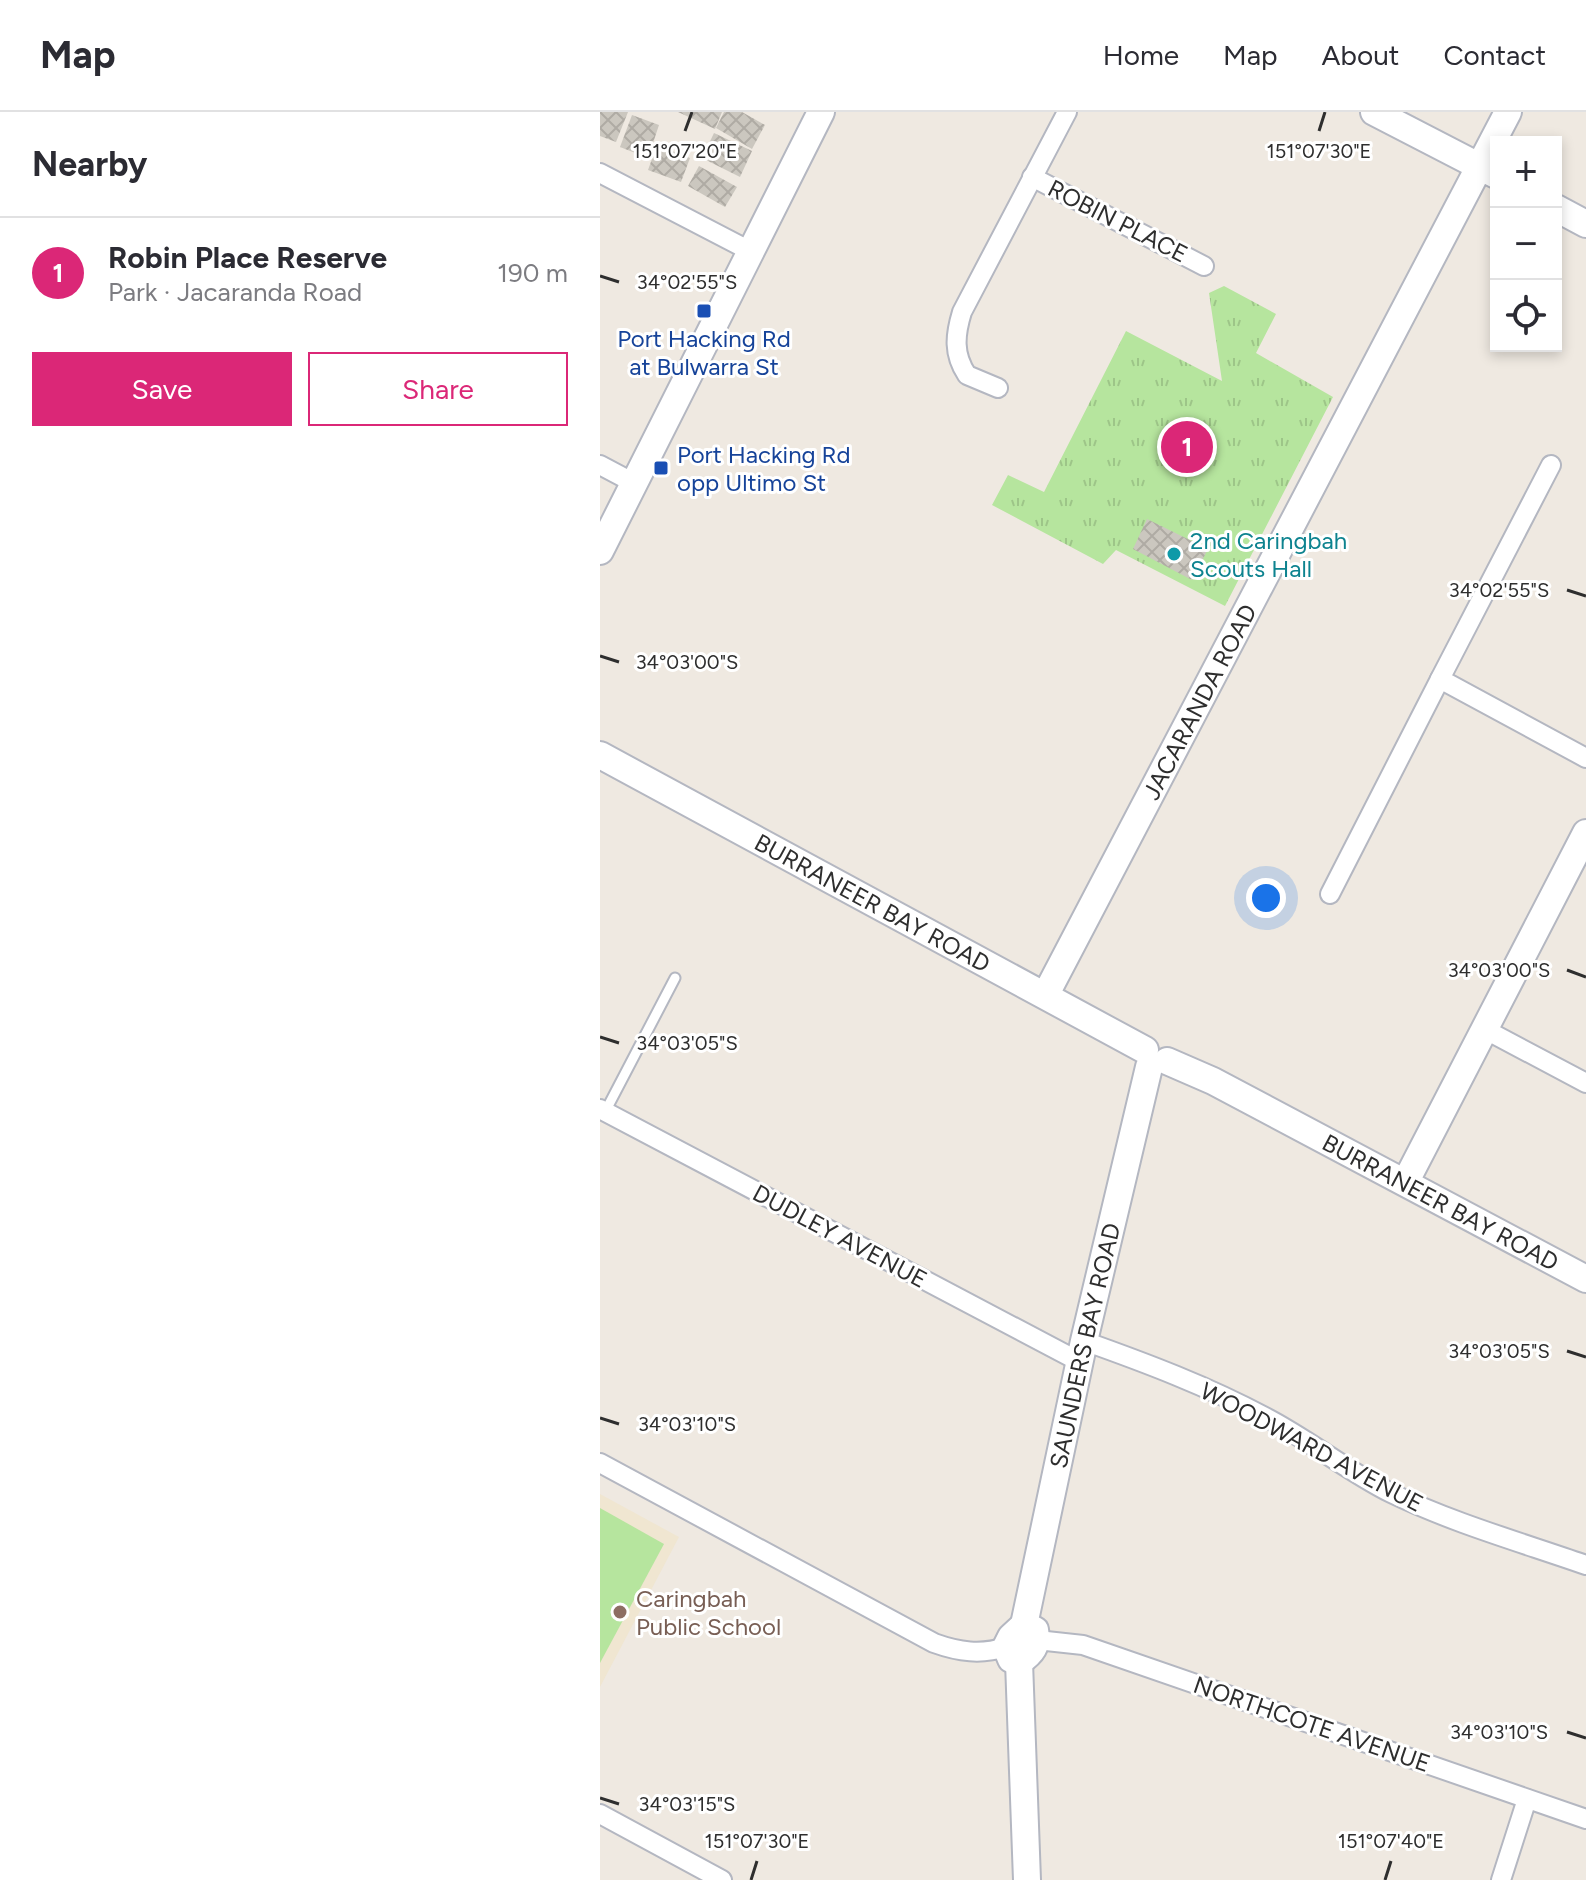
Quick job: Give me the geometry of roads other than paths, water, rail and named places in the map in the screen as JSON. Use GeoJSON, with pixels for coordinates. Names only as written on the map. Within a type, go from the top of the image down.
{"type":"FeatureCollection","features":[{"type":"Feature","properties":{"kind":"street","name":"ROBIN PLACE"},"geometry":{"type":"LineString","coordinates":[[998,388],[967,375],[957,354],[955,332],[962,312],[1067,112]]}},
{"type":"Feature","properties":{"kind":"street"},"geometry":{"type":"LineString","coordinates":[[1374,112],[1488,171]]}},
{"type":"Feature","properties":{"kind":"street","name":"JACARANDA ROAD"},"geometry":{"type":"LineString","coordinates":[[1046,994],[1488,171],[1508,112]]}},
{"type":"Feature","properties":{"kind":"street"},"geometry":{"type":"LineString","coordinates":[[600,551],[752,252],[818,113]]}},
{"type":"Feature","properties":{"kind":"street"},"geometry":{"type":"LineString","coordinates":[[600,173],[752,252]]}},
{"type":"Feature","properties":{"kind":"street","name":"ROBIN PLACE"},"geometry":{"type":"LineString","coordinates":[[1032,177],[1204,266]]}},
{"type":"Feature","properties":{"kind":"street"},"geometry":{"type":"LineString","coordinates":[[1562,211],[1586,224]]}},
{"type":"Feature","properties":{"kind":"street"},"geometry":{"type":"LineString","coordinates":[[600,465],[634,483]]}},
{"type":"Feature","properties":{"kind":"street"},"geometry":{"type":"LineString","coordinates":[[1330,894],[1551,465]]}},
{"type":"Feature","properties":{"kind":"street"},"geometry":{"type":"LineString","coordinates":[[1440,679],[1586,758]]}},
{"type":"Feature","properties":{"kind":"street","name":"BURRANEER BAY ROAD"},"geometry":{"type":"LineString","coordinates":[[600,755],[1046,994],[1154,1059],[1213,1081],[1586,1279]]}},
{"type":"Feature","properties":{"kind":"street"},"geometry":{"type":"LineString","coordinates":[[1406,1181],[1586,833]]}},
{"type":"Feature","properties":{"kind":"street"},"geometry":{"type":"LineString","coordinates":[[1486,1030],[1586,1083]]}},
{"type":"Feature","properties":{"kind":"street","name":"SAUNDERS BAY ROAD"},"geometry":{"type":"LineString","coordinates":[[1031,1632],[1082,1351],[1154,1059]]}},
{"type":"Feature","properties":{"kind":"street","name":"DUDLEY AVENUE"},"geometry":{"type":"LineString","coordinates":[[602,1111],[1082,1351]]}},
{"type":"Feature","properties":{"kind":"street","name":"WOODWARD AVENUE"},"geometry":{"type":"LineString","coordinates":[[1082,1351],[1174,1373],[1267,1418],[1388,1492],[1437,1514],[1586,1565]]}},
{"type":"Feature","properties":{"kind":"street"},"geometry":{"type":"LineString","coordinates":[[600,1463],[934,1643],[979,1653],[1013,1654]]}},
{"type":"Feature","properties":{"kind":"street"},"geometry":{"type":"LineString","coordinates":[[1027,1880],[1011,1637],[1031,1632]]}},
{"type":"Feature","properties":{"kind":"street","name":"NORTHCOTE AVENUE"},"geometry":{"type":"LineString","coordinates":[[1031,1632],[1083,1645],[1586,1819]]}},
{"type":"Feature","properties":{"kind":"street"},"geometry":{"type":"LineString","coordinates":[[1501,1880],[1527,1799]]}},
{"type":"Feature","properties":{"kind":"street"},"geometry":{"type":"LineString","coordinates":[[600,1814],[722,1880]]}},
{"type":"Feature","properties":{"kind":"lane"},"geometry":{"type":"LineString","coordinates":[[602,1111],[675,978]]}},
{"type":"Feature","properties":{"kind":"place","name":"Port Hacking Rd at Bulwarra St"},"geometry":{"type":"Point","coordinates":[704,311]}},
{"type":"Feature","properties":{"kind":"place","name":"Robin Place Reserve"},"geometry":{"type":"Point","coordinates":[1187,447]}},
{"type":"Feature","properties":{"kind":"place","name":"Port Hacking Rd opp Ultimo St"},"geometry":{"type":"Point","coordinates":[661,468]}},
{"type":"Feature","properties":{"kind":"place","name":"2nd Caringbah Scouts Hall"},"geometry":{"type":"Point","coordinates":[1174,554]}},
{"type":"Feature","properties":{"kind":"place","name":"Caringbah Public School"},"geometry":{"type":"Point","coordinates":[620,1612]}}]}
